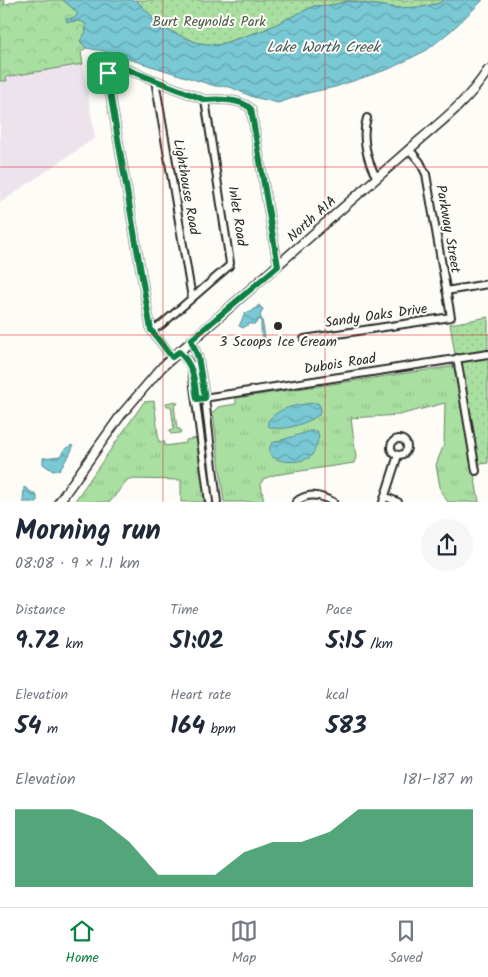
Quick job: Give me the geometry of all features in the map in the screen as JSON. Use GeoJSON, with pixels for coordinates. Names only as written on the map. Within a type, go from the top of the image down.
{"type":"FeatureCollection","features":[{"type":"Feature","properties":{"kind":"street"},"geometry":{"type":"LineString","coordinates":[[209,502],[192,371],[189,363],[176,354],[151,330],[108,73],[121,67],[205,100],[217,99],[242,104],[251,109],[278,266]]}},
{"type":"Feature","properties":{"kind":"street","name":"North A1A"},"geometry":{"type":"LineString","coordinates":[[59,502],[121,415],[176,354],[458,107],[477,86],[488,70]]}},
{"type":"Feature","properties":{"kind":"street","name":"Lighthouse Road"},"geometry":{"type":"LineString","coordinates":[[155,80],[192,298]]}},
{"type":"Feature","properties":{"kind":"street","name":"Inlet Road"},"geometry":{"type":"LineString","coordinates":[[151,330],[160,325],[192,298],[228,266],[231,259],[205,100]]}},
{"type":"Feature","properties":{"kind":"street"},"geometry":{"type":"LineString","coordinates":[[367,118],[364,131],[371,169],[377,178]]}},
{"type":"Feature","properties":{"kind":"street","name":"Parkway Street"},"geometry":{"type":"LineString","coordinates":[[409,149],[420,162],[426,174],[451,317]]}},
{"type":"Feature","properties":{"kind":"street"},"geometry":{"type":"LineString","coordinates":[[446,291],[488,284]]}},
{"type":"Feature","properties":{"kind":"street","name":"Sandy Oaks Drive"},"geometry":{"type":"LineString","coordinates":[[304,339],[451,317]]}},
{"type":"Feature","properties":{"kind":"street"},"geometry":{"type":"LineString","coordinates":[[191,340],[198,357],[205,398],[218,502]]}},
{"type":"Feature","properties":{"kind":"street","name":"Dubois Road"},"geometry":{"type":"LineString","coordinates":[[197,399],[488,354]]}},
{"type":"Feature","properties":{"kind":"street"},"geometry":{"type":"LineString","coordinates":[[457,358],[476,471]]}},
{"type":"Feature","properties":{"kind":"street"},"geometry":{"type":"LineString","coordinates":[[398,455],[385,500],[398,502]]}},
{"type":"Feature","properties":{"kind":"street"},"geometry":{"type":"LineString","coordinates":[[296,502],[309,495],[324,497],[333,502]]}},
{"type":"Feature","properties":{"kind":"shaded area"},"geometry":{"type":"Polygon","coordinates":[[[83,64],[95,138],[0,203],[0,78],[83,64]]]}},
{"type":"Feature","properties":{"kind":"green space"},"geometry":{"type":"Polygon","coordinates":[[[0,0],[5,0],[4,5],[19,0],[63,0],[78,13],[76,18],[86,24],[86,32],[80,41],[86,48],[81,52],[83,64],[6,77],[7,81],[0,81],[0,0]]]}},
{"type":"Feature","properties":{"kind":"green space","name":"Burt Reynolds Park"},"geometry":{"type":"Polygon","coordinates":[[[136,0],[443,0],[440,3],[422,7],[398,8],[348,1],[332,5],[314,6],[264,30],[218,45],[198,43],[163,28],[136,0]]]}},
{"type":"Feature","properties":{"kind":"green space"},"geometry":{"type":"Polygon","coordinates":[[[488,317],[488,463],[473,465],[450,324],[488,317]]]}},
{"type":"Feature","properties":{"kind":"green space"},"geometry":{"type":"Polygon","coordinates":[[[455,366],[479,502],[448,502],[441,492],[436,465],[444,444],[445,403],[399,415],[351,418],[356,457],[354,463],[274,475],[263,479],[261,484],[264,502],[224,502],[213,412],[218,407],[236,404],[236,398],[455,366]]]}},
{"type":"Feature","properties":{"kind":"green space"},"geometry":{"type":"Polygon","coordinates":[[[154,401],[159,442],[164,441],[165,446],[186,443],[186,440],[198,438],[205,502],[181,502],[181,480],[128,479],[110,502],[74,502],[144,402],[154,401]]]}},
{"type":"Feature","properties":{"kind":"green space"},"geometry":{"type":"Polygon","coordinates":[[[176,401],[178,404],[174,405],[177,429],[181,431],[180,433],[171,434],[169,431],[174,429],[171,406],[167,406],[166,403],[176,401]]]}},
{"type":"Feature","properties":{"kind":"water","name":"Lake Worth Creek"},"geometry":{"type":"Polygon","coordinates":[[[63,0],[136,0],[163,28],[198,43],[218,45],[264,30],[314,6],[332,5],[348,1],[398,8],[422,7],[440,3],[443,0],[483,0],[453,29],[427,50],[389,69],[278,103],[253,97],[230,87],[215,86],[103,51],[86,48],[80,41],[86,32],[86,24],[80,21],[67,22],[66,19],[75,18],[78,13],[63,0]]]}},
{"type":"Feature","properties":{"kind":"water"},"geometry":{"type":"Polygon","coordinates":[[[259,305],[263,309],[260,316],[265,341],[261,333],[260,319],[255,324],[249,324],[243,328],[239,326],[245,313],[251,312],[259,305]]]}},
{"type":"Feature","properties":{"kind":"water"},"geometry":{"type":"Polygon","coordinates":[[[318,403],[321,408],[319,415],[314,418],[287,428],[268,426],[268,421],[277,413],[295,406],[318,403]]]}},
{"type":"Feature","properties":{"kind":"water"},"geometry":{"type":"Polygon","coordinates":[[[311,431],[317,431],[319,436],[312,455],[307,459],[292,462],[277,459],[272,455],[270,450],[272,443],[311,431]]]}},
{"type":"Feature","properties":{"kind":"water"},"geometry":{"type":"Polygon","coordinates":[[[72,445],[70,454],[59,470],[53,471],[43,464],[43,458],[60,456],[66,448],[72,445]]]}},
{"type":"Feature","properties":{"kind":"water"},"geometry":{"type":"Polygon","coordinates":[[[24,487],[37,496],[37,502],[23,502],[24,487]]]}},
{"type":"Feature","properties":{"kind":"place","name":"3 Scoops Ice Cream"},"geometry":{"type":"Point","coordinates":[278,326]}},
{"type":"Feature","properties":{"kind":"route"},"geometry":{"type":"LineString","coordinates":[[121,67],[205,100],[217,99],[242,104],[251,109],[278,266],[191,340],[197,352],[205,398],[197,399],[192,371],[184,356],[179,352],[172,357],[151,330],[108,73],[121,67]]}}]}
